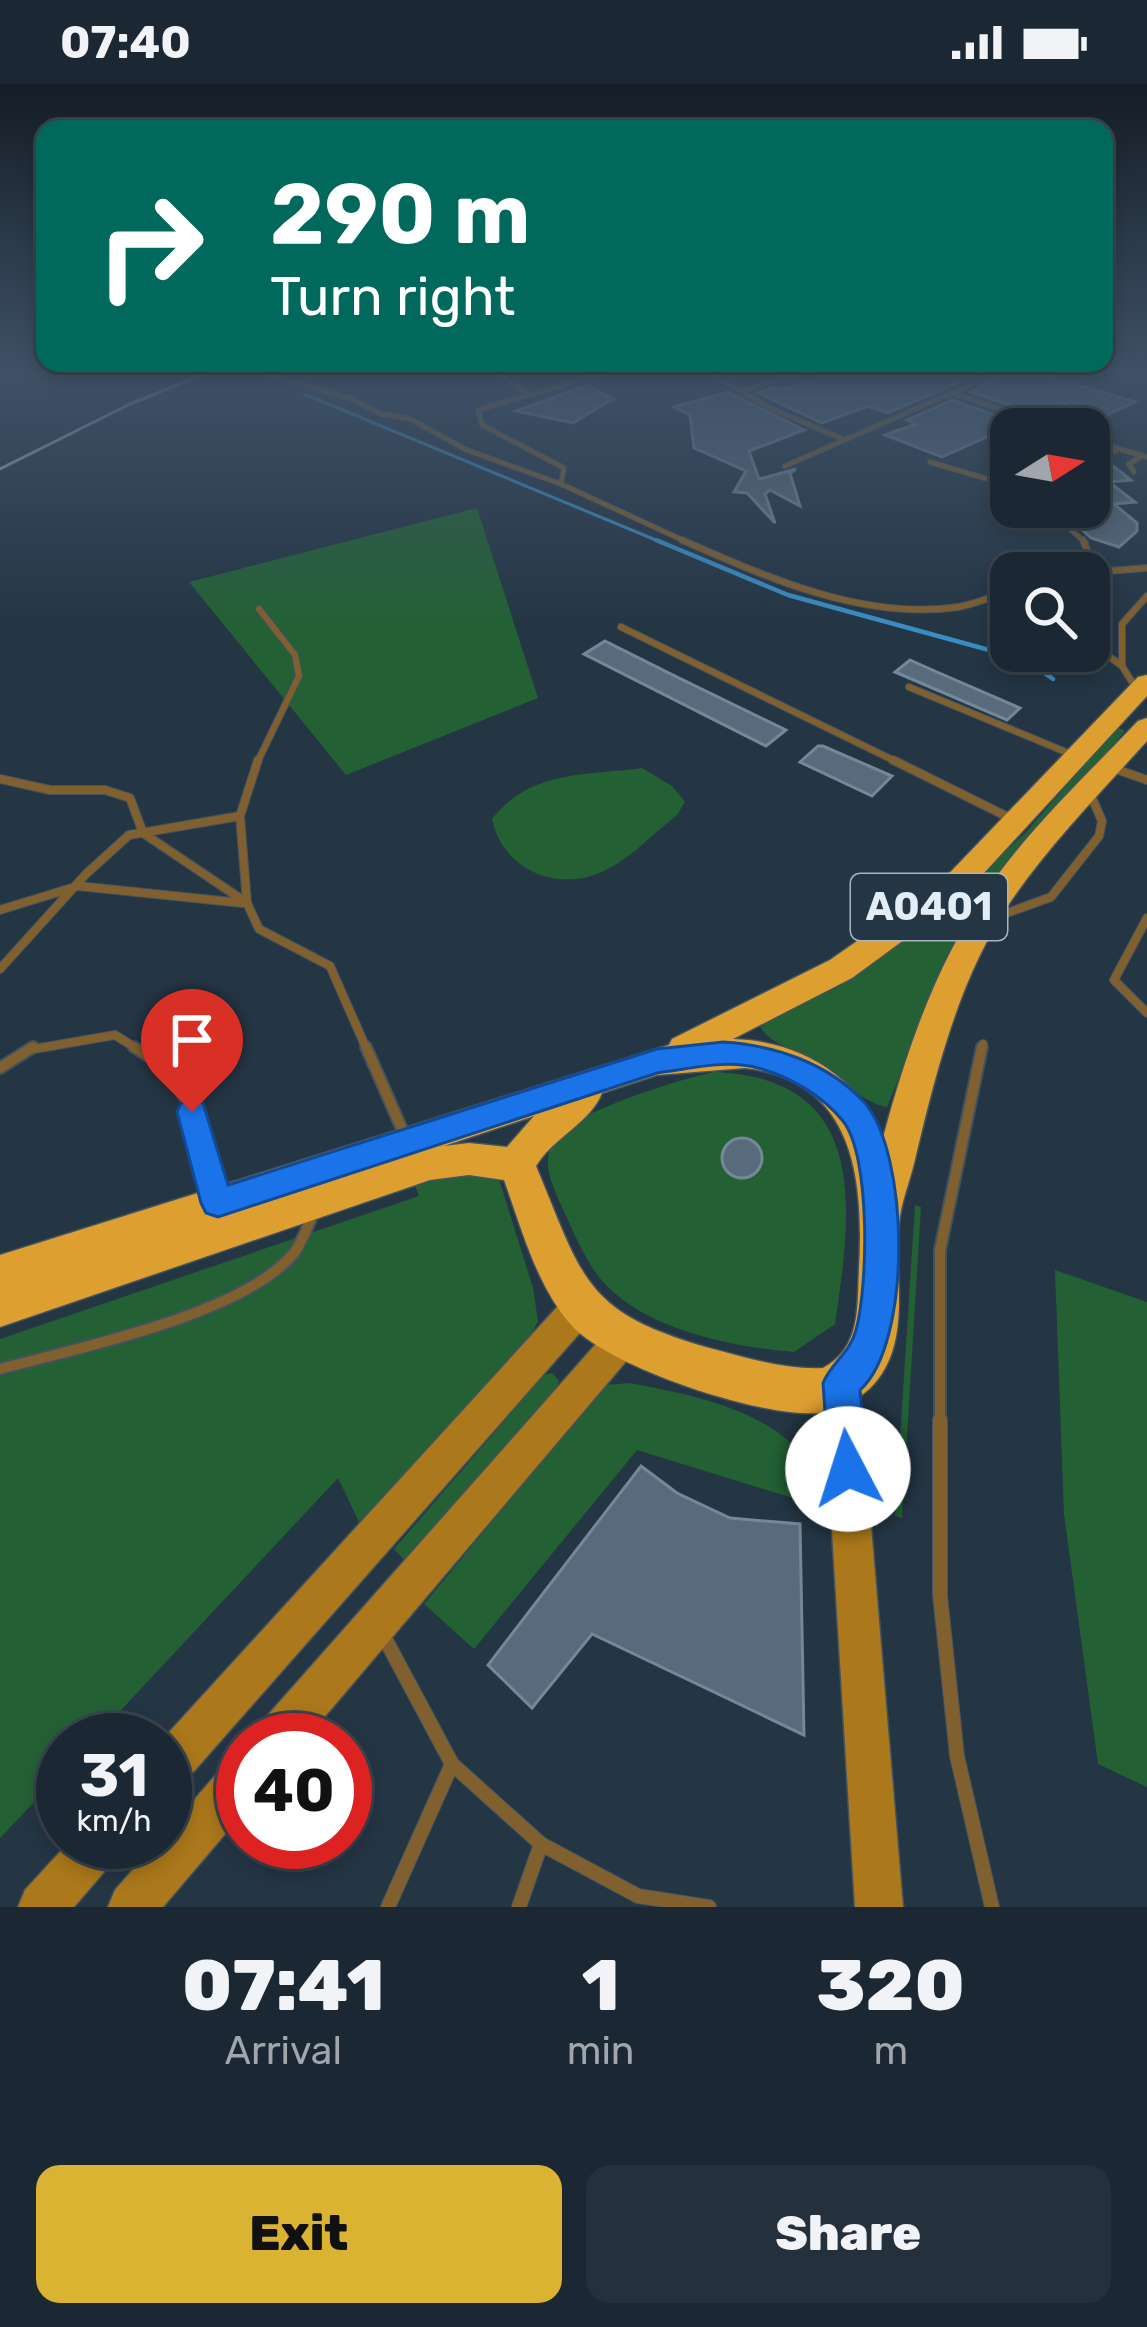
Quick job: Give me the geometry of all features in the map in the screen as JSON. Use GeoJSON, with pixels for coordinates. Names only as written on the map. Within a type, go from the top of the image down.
{"type":"FeatureCollection","features":[{"type":"Feature","properties":{"kind":"highway","name":"A0401"},"geometry":{"type":"LineString","coordinates":[[0,1274],[604,1080],[760,1014],[882,943],[950,891],[1078,757],[1139,708]]}},
{"type":"Feature","properties":{"kind":"highway","name":"A0401"},"geometry":{"type":"LineString","coordinates":[[841,1383],[862,1364],[875,1326],[883,1217],[919,1067],[982,921],[1100,779],[1139,708]]}},
{"type":"Feature","properties":{"kind":"highway","name":"A0401"},"geometry":{"type":"LineString","coordinates":[[657,1061],[723,1053],[756,1055],[784,1063],[828,1088],[853,1111],[866,1132],[883,1217]]}},
{"type":"Feature","properties":{"kind":"highway","name":"A0401"},"geometry":{"type":"LineString","coordinates":[[517,1166],[532,1139],[604,1080]]}},
{"type":"Feature","properties":{"kind":"highway"},"geometry":{"type":"LineString","coordinates":[[0,1307],[430,1164],[470,1159],[517,1166],[581,1306],[622,1340],[774,1384],[819,1392],[841,1383]]}},
{"type":"Feature","properties":{"kind":"main road"},"geometry":{"type":"LineString","coordinates":[[192,1740],[581,1306]]}},
{"type":"Feature","properties":{"kind":"main road"},"geometry":{"type":"LineString","coordinates":[[299,1713],[622,1340]]}},
{"type":"Feature","properties":{"kind":"main road"},"geometry":{"type":"LineString","coordinates":[[841,1383],[879,1907]]}},
{"type":"Feature","properties":{"kind":"main road"},"geometry":{"type":"LineString","coordinates":[[142,1903],[216,1811]]}},
{"type":"Feature","properties":{"kind":"main road"},"geometry":{"type":"LineString","coordinates":[[42,1907],[76,1869]]}},
{"type":"Feature","properties":{"kind":"lane"},"geometry":{"type":"LineString","coordinates":[[489,457],[788,582],[840,599],[874,606],[940,607],[990,596]]}},
{"type":"Feature","properties":{"kind":"lane"},"geometry":{"type":"LineString","coordinates":[[543,457],[564,468],[561,484]]}},
{"type":"Feature","properties":{"kind":"lane"},"geometry":{"type":"LineString","coordinates":[[785,466],[806,457]]}},
{"type":"Feature","properties":{"kind":"lane"},"geometry":{"type":"LineString","coordinates":[[1134,472],[1130,464],[1143,457]]}},
{"type":"Feature","properties":{"kind":"lane"},"geometry":{"type":"LineString","coordinates":[[930,462],[990,480]]}},
{"type":"Feature","properties":{"kind":"lane"},"geometry":{"type":"LineString","coordinates":[[1070,528],[1087,543],[1089,552]]}},
{"type":"Feature","properties":{"kind":"lane"},"geometry":{"type":"LineString","coordinates":[[1110,571],[1147,568]]}},
{"type":"Feature","properties":{"kind":"lane"},"geometry":{"type":"LineString","coordinates":[[1139,708],[1122,624],[1147,596]]}},
{"type":"Feature","properties":{"kind":"lane"},"geometry":{"type":"LineString","coordinates":[[259,609],[295,655],[299,676],[256,765],[240,816],[247,903],[259,929],[330,966],[407,1141]]}},
{"type":"Feature","properties":{"kind":"lane"},"geometry":{"type":"LineString","coordinates":[[620,627],[1017,822]]}},
{"type":"Feature","properties":{"kind":"lane"},"geometry":{"type":"LineString","coordinates":[[1110,670],[1139,708]]}},
{"type":"Feature","properties":{"kind":"lane"},"geometry":{"type":"LineString","coordinates":[[909,688],[1078,757]]}},
{"type":"Feature","properties":{"kind":"lane"},"geometry":{"type":"LineString","coordinates":[[0,779],[50,790],[105,790],[130,798],[143,833],[247,903]]}},
{"type":"Feature","properties":{"kind":"lane"},"geometry":{"type":"LineString","coordinates":[[1100,779],[1147,780]]}},
{"type":"Feature","properties":{"kind":"lane"},"geometry":{"type":"LineString","coordinates":[[0,969],[111,846],[143,833],[240,816]]}},
{"type":"Feature","properties":{"kind":"lane"},"geometry":{"type":"LineString","coordinates":[[0,910],[78,886],[247,903]]}},
{"type":"Feature","properties":{"kind":"lane"},"geometry":{"type":"LineString","coordinates":[[1147,919],[1114,980],[1147,1013]]}},
{"type":"Feature","properties":{"kind":"lane"},"geometry":{"type":"LineString","coordinates":[[0,1068],[33,1047],[115,1036],[171,1071],[192,1112],[218,1203]]}},
{"type":"Feature","properties":{"kind":"lane"},"geometry":{"type":"LineString","coordinates":[[983,1044],[940,1250],[940,1595],[957,1756],[992,1907]]}},
{"type":"Feature","properties":{"kind":"lane"},"geometry":{"type":"LineString","coordinates":[[0,1369],[157,1325],[227,1298],[293,1256],[318,1201]]}},
{"type":"Feature","properties":{"kind":"lane"},"geometry":{"type":"LineString","coordinates":[[377,1622],[452,1764],[542,1844],[638,1896],[710,1907]]}},
{"type":"Feature","properties":{"kind":"lane"},"geometry":{"type":"LineString","coordinates":[[388,1907],[452,1764]]}},
{"type":"Feature","properties":{"kind":"lane"},"geometry":{"type":"LineString","coordinates":[[519,1907],[542,1844]]}},
{"type":"Feature","properties":{"kind":"green space"},"geometry":{"type":"Polygon","coordinates":[[[477,508],[538,698],[346,775],[189,582],[477,508]]]}},
{"type":"Feature","properties":{"kind":"green space"},"geometry":{"type":"Polygon","coordinates":[[[1117,727],[1125,731],[995,879],[955,941],[887,1107],[765,1033],[760,1026],[773,1015],[954,899],[1026,832],[1117,727]]]}},
{"type":"Feature","properties":{"kind":"green space"},"geometry":{"type":"Polygon","coordinates":[[[642,768],[672,786],[685,802],[641,846],[602,872],[566,879],[533,872],[507,851],[498,836],[492,819],[523,791],[559,778],[642,768]]]}},
{"type":"Feature","properties":{"kind":"green space"},"geometry":{"type":"Polygon","coordinates":[[[714,1072],[765,1080],[802,1098],[826,1124],[840,1157],[846,1195],[845,1237],[835,1324],[794,1352],[694,1334],[625,1302],[587,1259],[551,1182],[548,1156],[565,1128],[629,1098],[714,1072]]]}},
{"type":"Feature","properties":{"kind":"green space"},"geometry":{"type":"Polygon","coordinates":[[[480,1169],[500,1182],[533,1288],[538,1321],[527,1343],[362,1528],[338,1478],[118,1713],[36,1713],[36,1800],[0,1838],[0,1339],[419,1196],[413,1180],[480,1169]]]}},
{"type":"Feature","properties":{"kind":"green space"},"geometry":{"type":"Polygon","coordinates":[[[915,1205],[921,1207],[902,1518],[895,1516],[915,1205]]]}},
{"type":"Feature","properties":{"kind":"green space"},"geometry":{"type":"Polygon","coordinates":[[[1055,1270],[1147,1302],[1147,1787],[1098,1764],[1064,1514],[1055,1270]]]}},
{"type":"Feature","properties":{"kind":"green space"},"geometry":{"type":"Polygon","coordinates":[[[552,1373],[559,1381],[557,1386],[407,1563],[394,1549],[544,1375],[552,1373]]]}},
{"type":"Feature","properties":{"kind":"green space"},"geometry":{"type":"Polygon","coordinates":[[[630,1383],[721,1405],[777,1432],[815,1476],[822,1507],[637,1450],[474,1649],[424,1604],[605,1385],[630,1383]]]}},
{"type":"Feature","properties":{"kind":"building"},"geometry":{"type":"Polygon","coordinates":[[[715,457],[751,457],[759,479],[796,469],[790,473],[800,506],[770,490],[765,494],[775,523],[747,493],[734,492],[746,471],[715,457]]]}},
{"type":"Feature","properties":{"kind":"building"},"geometry":{"type":"Polygon","coordinates":[[[1110,464],[1131,480],[1110,482],[1110,464]]]}},
{"type":"Feature","properties":{"kind":"building"},"geometry":{"type":"Polygon","coordinates":[[[1110,483],[1135,502],[1114,504],[1137,523],[1137,531],[1119,547],[1091,538],[1080,528],[1110,528],[1110,483]]]}},
{"type":"Feature","properties":{"kind":"building"},"geometry":{"type":"Polygon","coordinates":[[[605,641],[786,730],[766,746],[584,654],[605,641]]]}},
{"type":"Feature","properties":{"kind":"building"},"geometry":{"type":"Polygon","coordinates":[[[910,660],[1020,708],[1007,720],[895,672],[910,660]]]}},
{"type":"Feature","properties":{"kind":"building"},"geometry":{"type":"Polygon","coordinates":[[[818,746],[892,776],[872,796],[800,762],[818,746]]]}},
{"type":"Feature","properties":{"kind":"building"},"geometry":{"type":"Polygon","coordinates":[[[180,1026],[196,1040],[171,1059],[151,1046],[180,1026]]]}},
{"type":"Feature","properties":{"kind":"building"},"geometry":{"type":"Polygon","coordinates":[[[742,1138],[756,1144],[762,1158],[756,1172],[742,1178],[728,1172],[722,1158],[728,1144],[742,1138]]]}},
{"type":"Feature","properties":{"kind":"building"},"geometry":{"type":"Polygon","coordinates":[[[641,1466],[677,1493],[730,1518],[800,1524],[804,1735],[592,1634],[532,1708],[488,1665],[641,1466]]]}},
{"type":"Feature","properties":{"kind":"waterway"},"geometry":{"type":"LineString","coordinates":[[456,457],[663,543]]}},
{"type":"Feature","properties":{"kind":"waterway"},"geometry":{"type":"LineString","coordinates":[[656,540],[788,595],[1026,660],[1053,679]]}},
{"type":"Feature","properties":{"kind":"railway"},"geometry":{"type":"LineString","coordinates":[[0,469],[24,457]]}},
{"type":"Feature","properties":{"kind":"route"},"geometry":{"type":"LineString","coordinates":[[192,1112],[218,1203],[657,1061],[723,1053],[756,1055],[807,1073],[853,1111],[866,1132],[883,1217],[875,1326],[862,1364],[841,1383],[848,1469]]}}]}
